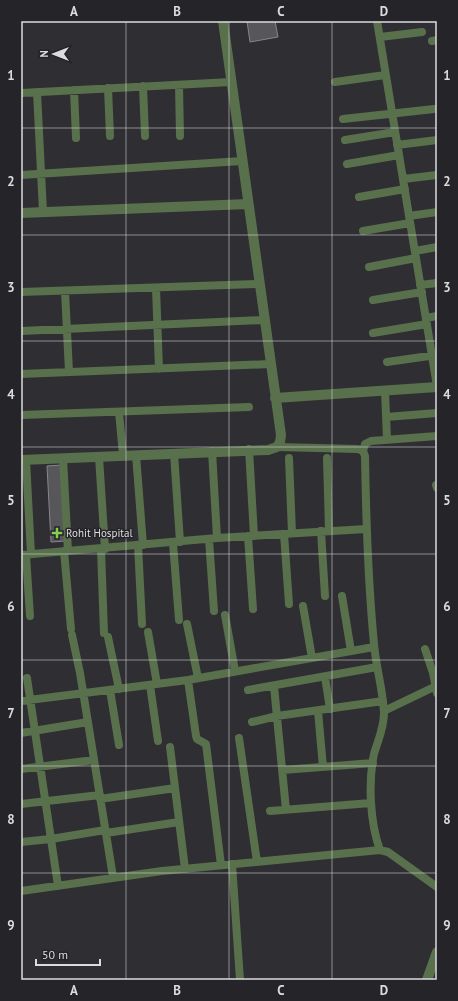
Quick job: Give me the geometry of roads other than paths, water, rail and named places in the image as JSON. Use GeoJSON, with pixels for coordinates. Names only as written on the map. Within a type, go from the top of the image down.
{"type":"FeatureCollection","features":[{"type":"Feature","properties":{"kind":"street"},"geometry":{"type":"LineString","coordinates":[[223,21],[281,435],[280,442],[277,447]]}},
{"type":"Feature","properties":{"kind":"street"},"geometry":{"type":"LineString","coordinates":[[275,398],[385,391],[436,385],[435,355],[421,289],[391,114],[377,21]]}},
{"type":"Feature","properties":{"kind":"street"},"geometry":{"type":"LineString","coordinates":[[380,37],[422,32]]}},
{"type":"Feature","properties":{"kind":"street"},"geometry":{"type":"LineString","coordinates":[[335,82],[385,75]]}},
{"type":"Feature","properties":{"kind":"street"},"geometry":{"type":"LineString","coordinates":[[21,93],[231,82]]}},
{"type":"Feature","properties":{"kind":"street"},"geometry":{"type":"LineString","coordinates":[[179,85],[180,136]]}},
{"type":"Feature","properties":{"kind":"street"},"geometry":{"type":"LineString","coordinates":[[144,86],[145,136]]}},
{"type":"Feature","properties":{"kind":"street"},"geometry":{"type":"LineString","coordinates":[[108,88],[110,136]]}},
{"type":"Feature","properties":{"kind":"street"},"geometry":{"type":"LineString","coordinates":[[74,90],[76,138]]}},
{"type":"Feature","properties":{"kind":"street"},"geometry":{"type":"LineString","coordinates":[[37,92],[43,212]]}},
{"type":"Feature","properties":{"kind":"street"},"geometry":{"type":"LineString","coordinates":[[344,119],[434,109]]}},
{"type":"Feature","properties":{"kind":"street"},"geometry":{"type":"LineString","coordinates":[[346,140],[395,132]]}},
{"type":"Feature","properties":{"kind":"street"},"geometry":{"type":"LineString","coordinates":[[397,144],[437,140]]}},
{"type":"Feature","properties":{"kind":"street"},"geometry":{"type":"LineString","coordinates":[[347,164],[399,155]]}},
{"type":"Feature","properties":{"kind":"street"},"geometry":{"type":"LineString","coordinates":[[21,175],[242,161]]}},
{"type":"Feature","properties":{"kind":"street"},"geometry":{"type":"LineString","coordinates":[[403,179],[437,175]]}},
{"type":"Feature","properties":{"kind":"street"},"geometry":{"type":"LineString","coordinates":[[359,197],[405,189]]}},
{"type":"Feature","properties":{"kind":"street"},"geometry":{"type":"LineString","coordinates":[[21,213],[248,204]]}},
{"type":"Feature","properties":{"kind":"street"},"geometry":{"type":"LineString","coordinates":[[363,231],[437,212]]}},
{"type":"Feature","properties":{"kind":"street"},"geometry":{"type":"LineString","coordinates":[[368,267],[416,255],[437,247]]}},
{"type":"Feature","properties":{"kind":"street"},"geometry":{"type":"LineString","coordinates":[[373,300],[421,289],[437,283]]}},
{"type":"Feature","properties":{"kind":"street"},"geometry":{"type":"LineString","coordinates":[[21,292],[259,284]]}},
{"type":"Feature","properties":{"kind":"street"},"geometry":{"type":"LineString","coordinates":[[156,288],[159,368]]}},
{"type":"Feature","properties":{"kind":"street"},"geometry":{"type":"LineString","coordinates":[[65,291],[69,372]]}},
{"type":"Feature","properties":{"kind":"street"},"geometry":{"type":"LineString","coordinates":[[373,333],[427,321],[437,316]]}},
{"type":"Feature","properties":{"kind":"street"},"geometry":{"type":"LineString","coordinates":[[21,331],[264,320]]}},
{"type":"Feature","properties":{"kind":"street"},"geometry":{"type":"LineString","coordinates":[[387,362],[435,355]]}},
{"type":"Feature","properties":{"kind":"street"},"geometry":{"type":"LineString","coordinates":[[21,374],[270,364]]}},
{"type":"Feature","properties":{"kind":"street"},"geometry":{"type":"LineString","coordinates":[[385,391],[387,439]]}},
{"type":"Feature","properties":{"kind":"street"},"geometry":{"type":"LineString","coordinates":[[21,415],[249,407]]}},
{"type":"Feature","properties":{"kind":"street"},"geometry":{"type":"LineString","coordinates":[[119,412],[123,456]]}},
{"type":"Feature","properties":{"kind":"street"},"geometry":{"type":"LineString","coordinates":[[386,417],[437,413]]}},
{"type":"Feature","properties":{"kind":"street"},"geometry":{"type":"LineString","coordinates":[[380,850],[375,838],[371,803],[374,754],[382,730],[384,711],[374,647],[366,529],[365,456],[363,451],[365,444],[368,442],[387,439],[437,436]]}},
{"type":"Feature","properties":{"kind":"street"},"geometry":{"type":"LineString","coordinates":[[30,616],[26,554],[23,460],[249,449],[268,450],[277,447],[358,449],[363,451]]}},
{"type":"Feature","properties":{"kind":"street"},"geometry":{"type":"LineString","coordinates":[[249,449],[253,609]]}},
{"type":"Feature","properties":{"kind":"street"},"geometry":{"type":"LineString","coordinates":[[212,451],[214,611]]}},
{"type":"Feature","properties":{"kind":"street"},"geometry":{"type":"LineString","coordinates":[[174,453],[178,620]]}},
{"type":"Feature","properties":{"kind":"street"},"geometry":{"type":"LineString","coordinates":[[136,455],[142,624]]}},
{"type":"Feature","properties":{"kind":"street"},"geometry":{"type":"LineString","coordinates":[[98,457],[106,635],[119,689]]}},
{"type":"Feature","properties":{"kind":"street"},"geometry":{"type":"LineString","coordinates":[[63,458],[66,551],[71,632],[88,722],[113,878]]}},
{"type":"Feature","properties":{"kind":"street"},"geometry":{"type":"LineString","coordinates":[[289,458],[289,604]]}},
{"type":"Feature","properties":{"kind":"street"},"geometry":{"type":"LineString","coordinates":[[325,596],[327,458]]}},
{"type":"Feature","properties":{"kind":"street"},"geometry":{"type":"LineString","coordinates":[[26,554],[251,536],[366,529]]}},
{"type":"Feature","properties":{"kind":"street"},"geometry":{"type":"LineString","coordinates":[[342,596],[351,651]]}},
{"type":"Feature","properties":{"kind":"street"},"geometry":{"type":"LineString","coordinates":[[303,606],[312,658]]}},
{"type":"Feature","properties":{"kind":"street"},"geometry":{"type":"LineString","coordinates":[[225,615],[235,672]]}},
{"type":"Feature","properties":{"kind":"street"},"geometry":{"type":"LineString","coordinates":[[187,624],[198,678]]}},
{"type":"Feature","properties":{"kind":"street"},"geometry":{"type":"LineString","coordinates":[[148,632],[158,740]]}},
{"type":"Feature","properties":{"kind":"street"},"geometry":{"type":"LineString","coordinates":[[21,701],[188,680],[374,647]]}},
{"type":"Feature","properties":{"kind":"street"},"geometry":{"type":"LineString","coordinates":[[384,711],[436,690],[431,665],[425,650]]}},
{"type":"Feature","properties":{"kind":"street"},"geometry":{"type":"LineString","coordinates":[[248,690],[377,667]]}},
{"type":"Feature","properties":{"kind":"street"},"geometry":{"type":"LineString","coordinates":[[325,677],[330,709]]}},
{"type":"Feature","properties":{"kind":"street"},"geometry":{"type":"LineString","coordinates":[[27,678],[58,886]]}},
{"type":"Feature","properties":{"kind":"street"},"geometry":{"type":"LineString","coordinates":[[188,680],[196,736],[197,739],[206,744],[221,865]]}},
{"type":"Feature","properties":{"kind":"street"},"geometry":{"type":"LineString","coordinates":[[274,686],[286,810]]}},
{"type":"Feature","properties":{"kind":"street"},"geometry":{"type":"LineString","coordinates":[[110,690],[119,745]]}},
{"type":"Feature","properties":{"kind":"street"},"geometry":{"type":"LineString","coordinates":[[252,722],[277,716],[383,701]]}},
{"type":"Feature","properties":{"kind":"street"},"geometry":{"type":"LineString","coordinates":[[318,711],[323,767]]}},
{"type":"Feature","properties":{"kind":"street"},"geometry":{"type":"LineString","coordinates":[[21,733],[88,722]]}},
{"type":"Feature","properties":{"kind":"street"},"geometry":{"type":"LineString","coordinates":[[239,738],[257,862]]}},
{"type":"Feature","properties":{"kind":"street"},"geometry":{"type":"LineString","coordinates":[[170,747],[185,869]]}},
{"type":"Feature","properties":{"kind":"street"},"geometry":{"type":"LineString","coordinates":[[21,769],[94,760]]}},
{"type":"Feature","properties":{"kind":"street"},"geometry":{"type":"LineString","coordinates":[[283,770],[373,763]]}},
{"type":"Feature","properties":{"kind":"street"},"geometry":{"type":"LineString","coordinates":[[21,804],[100,797],[175,788]]}},
{"type":"Feature","properties":{"kind":"street"},"geometry":{"type":"LineString","coordinates":[[270,811],[371,803]]}},
{"type":"Feature","properties":{"kind":"street"},"geometry":{"type":"LineString","coordinates":[[21,842],[179,822]]}},
{"type":"Feature","properties":{"kind":"street"},"geometry":{"type":"LineString","coordinates":[[21,891],[185,869],[380,850],[388,852],[437,887]]}},
{"type":"Feature","properties":{"kind":"street"},"geometry":{"type":"LineString","coordinates":[[232,864],[240,980]]}},
{"type":"Feature","properties":{"kind":"street"},"geometry":{"type":"LineString","coordinates":[[427,980],[437,952]]}},
{"type":"Feature","properties":{"kind":"place","name":"Rohit Hospital"},"geometry":{"type":"Point","coordinates":[57,533]}}]}
